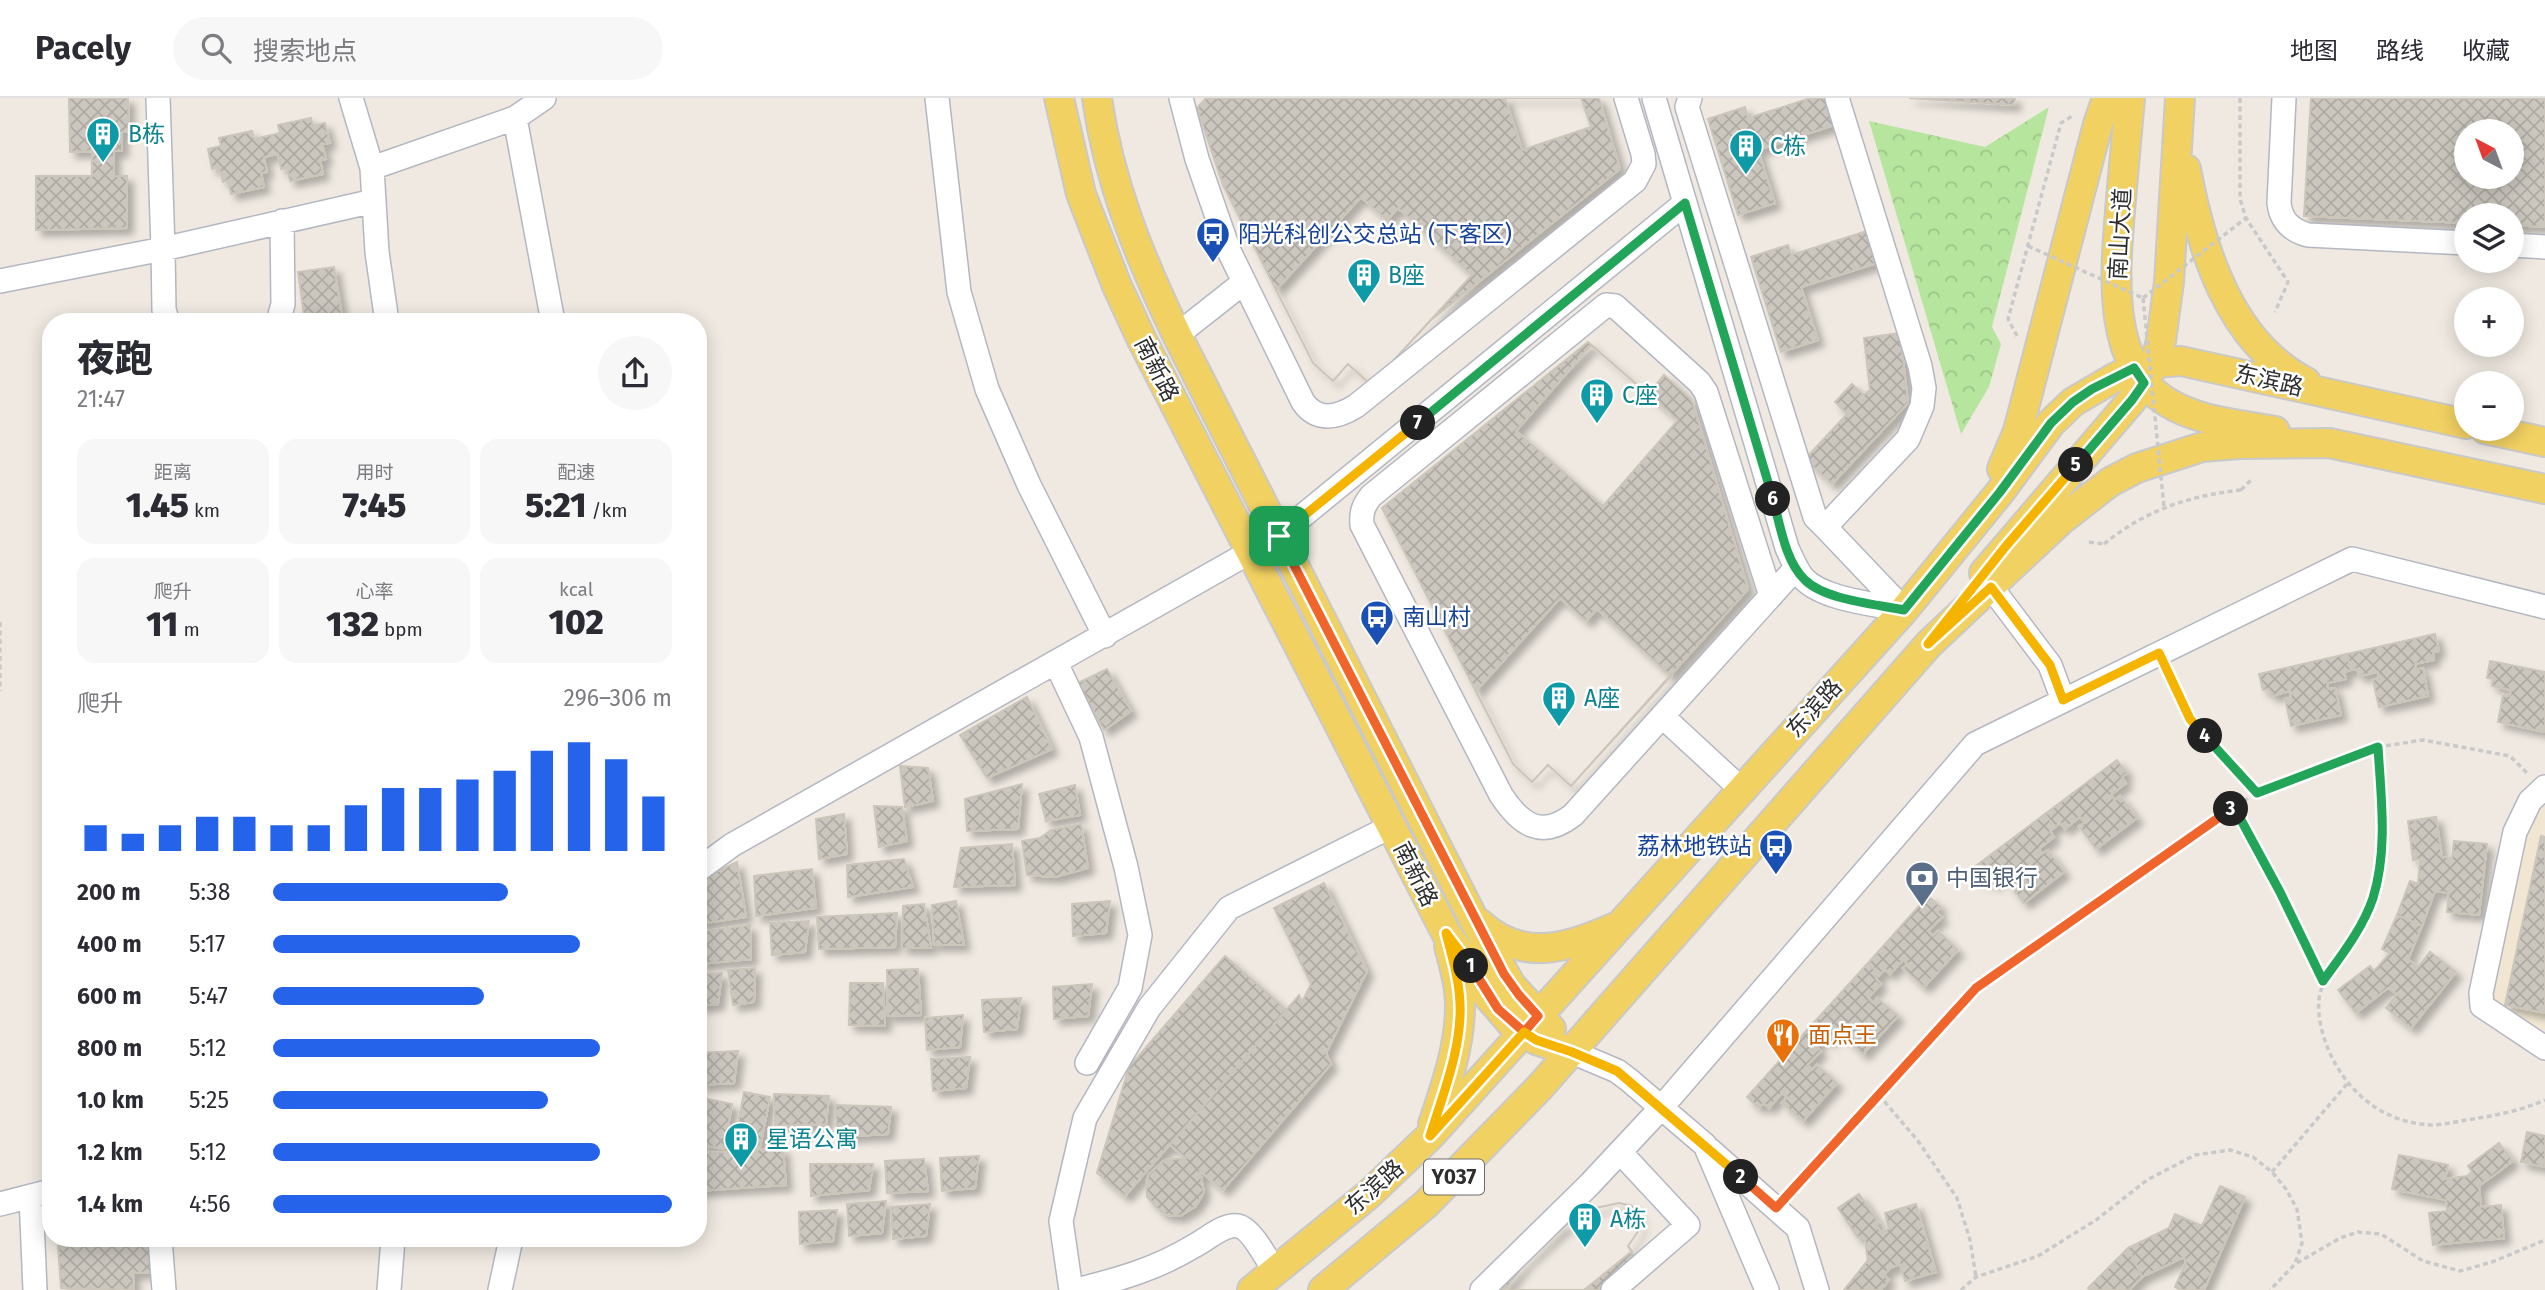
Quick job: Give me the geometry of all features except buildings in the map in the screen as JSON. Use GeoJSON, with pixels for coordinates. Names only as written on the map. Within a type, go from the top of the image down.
{"type":"FeatureCollection","features":[{"type":"Feature","properties":{"kind":"main road","name":"南新路"},"geometry":{"type":"LineString","coordinates":[[1059,98],[1082,194],[1117,286],[1142,340],[1446,933],[1493,1002],[1512,1024],[1531,1024]]}},
{"type":"Feature","properties":{"kind":"main road","name":"南新路"},"geometry":{"type":"LineString","coordinates":[[1097,98],[1111,172],[1125,216],[1138,253],[1177,335],[1472,916],[1531,1024],[1572,1052]]}},
{"type":"Feature","properties":{"kind":"main road"},"geometry":{"type":"LineString","coordinates":[[1969,530],[1998,477],[2018,431],[2107,98]]}},
{"type":"Feature","properties":{"kind":"main road","name":"南山大道"},"geometry":{"type":"LineString","coordinates":[[2130,98],[2116,281],[2119,321],[2144,371]]}},
{"type":"Feature","properties":{"kind":"main road"},"geometry":{"type":"LineString","coordinates":[[1928,644],[2006,546],[2132,400],[2161,341],[2169,282],[2180,98]]}},
{"type":"Feature","properties":{"kind":"main road"},"geometry":{"type":"LineString","coordinates":[[2180,98],[2186,168],[2195,215],[2207,254],[2224,293],[2246,329],[2270,356],[2299,378],[2331,394]]}},
{"type":"Feature","properties":{"kind":"main road","name":"东滨路"},"geometry":{"type":"LineString","coordinates":[[1252,1290],[1368,1195],[1430,1136],[1904,610],[2051,423],[2073,402],[2092,389],[2182,361],[2454,422]]}},
{"type":"Feature","properties":{"kind":"main road"},"geometry":{"type":"LineString","coordinates":[[2144,371],[2167,402],[2198,416],[2329,443]]}},
{"type":"Feature","properties":{"kind":"main road"},"geometry":{"type":"LineString","coordinates":[[2524,437],[2545,442]]}},
{"type":"Feature","properties":{"kind":"main road","name":"东滨路"},"geometry":{"type":"LineString","coordinates":[[1323,1290],[1426,1204],[1572,1052],[1928,644],[2078,506],[2110,482],[2137,468],[2202,447],[2240,443],[2329,443],[2545,489]]}},
{"type":"Feature","properties":{"kind":"main road"},"geometry":{"type":"LineString","coordinates":[[1472,916],[1503,941],[1519,947],[1542,949],[1596,935],[1622,923]]}},
{"type":"Feature","properties":{"kind":"main road"},"geometry":{"type":"LineString","coordinates":[[1430,1136],[1459,1031],[1458,980],[1446,933]]}},
{"type":"Feature","properties":{"kind":"street"},"geometry":{"type":"LineString","coordinates":[[158,98],[165,313]]}},
{"type":"Feature","properties":{"kind":"street"},"geometry":{"type":"LineString","coordinates":[[351,98],[372,168],[377,252],[386,313]]}},
{"type":"Feature","properties":{"kind":"street"},"geometry":{"type":"LineString","coordinates":[[372,168],[515,118],[544,98]]}},
{"type":"Feature","properties":{"kind":"street"},"geometry":{"type":"LineString","coordinates":[[937,98],[959,292],[987,389],[1029,485],[1105,636]]}},
{"type":"Feature","properties":{"kind":"street"},"geometry":{"type":"LineString","coordinates":[[1181,98],[1212,207],[1243,283],[1308,409],[1321,416],[1339,415],[1347,411],[1635,181],[1644,164],[1643,154],[1626,98]]}},
{"type":"Feature","properties":{"kind":"street"},"geometry":{"type":"LineString","coordinates":[[1654,98],[1787,548],[1796,568],[1805,580],[1827,593],[1904,610]]}},
{"type":"Feature","properties":{"kind":"street"},"geometry":{"type":"LineString","coordinates":[[1690,98],[1687,107],[1695,134],[1815,517],[1904,610]]}},
{"type":"Feature","properties":{"kind":"street"},"geometry":{"type":"LineString","coordinates":[[1825,527],[1908,439],[1922,407],[1924,388],[1920,366],[1837,98]]}},
{"type":"Feature","properties":{"kind":"street"},"geometry":{"type":"LineString","coordinates":[[2284,98],[2278,202],[2283,218],[2293,230],[2308,235],[2454,242]]}},
{"type":"Feature","properties":{"kind":"street"},"geometry":{"type":"LineString","coordinates":[[515,118],[551,313]]}},
{"type":"Feature","properties":{"kind":"street"},"geometry":{"type":"LineString","coordinates":[[0,281],[163,249],[374,201]]}},
{"type":"Feature","properties":{"kind":"street"},"geometry":{"type":"LineString","coordinates":[[1279,536],[1685,203]]}},
{"type":"Feature","properties":{"kind":"street"},"geometry":{"type":"LineString","coordinates":[[280,313],[283,304],[282,221]]}},
{"type":"Feature","properties":{"kind":"street"},"geometry":{"type":"LineString","coordinates":[[2524,246],[2545,247]]}},
{"type":"Feature","properties":{"kind":"street"},"geometry":{"type":"LineString","coordinates":[[1177,335],[1243,283]]}},
{"type":"Feature","properties":{"kind":"street"},"geometry":{"type":"LineString","coordinates":[[1771,597],[1706,392],[1699,382],[1615,306],[1605,305],[1371,496],[1364,506],[1362,525],[1501,795],[1523,821],[1540,828],[1563,823],[1573,815],[1771,597],[1796,568]]}},
{"type":"Feature","properties":{"kind":"street"},"geometry":{"type":"LineString","coordinates":[[707,863],[732,845],[1252,551]]}},
{"type":"Feature","properties":{"kind":"street"},"geometry":{"type":"LineString","coordinates":[[1482,1290],[1661,1108],[1975,744],[2352,559],[2545,607]]}},
{"type":"Feature","properties":{"kind":"street"},"geometry":{"type":"LineString","coordinates":[[1991,587],[2050,665],[2063,700]]}},
{"type":"Feature","properties":{"kind":"street"},"geometry":{"type":"LineString","coordinates":[[1056,663],[1091,737],[1126,867],[1140,935],[1129,988],[1087,1063]]}},
{"type":"Feature","properties":{"kind":"street"},"geometry":{"type":"LineString","coordinates":[[1662,716],[1741,789]]}},
{"type":"Feature","properties":{"kind":"street"},"geometry":{"type":"LineString","coordinates":[[2544,788],[2529,801],[2515,832],[2481,993],[2482,1006],[2545,1048]]}},
{"type":"Feature","properties":{"kind":"street"},"geometry":{"type":"LineString","coordinates":[[1071,1290],[1061,1221],[1085,1118],[1149,1008],[1229,908],[1392,826]]}},
{"type":"Feature","properties":{"kind":"street"},"geometry":{"type":"LineString","coordinates":[[1572,1052],[1617,1071],[1798,1228],[1817,1290]]}},
{"type":"Feature","properties":{"kind":"street"},"geometry":{"type":"LineString","coordinates":[[1705,1145],[1766,1290]]}},
{"type":"Feature","properties":{"kind":"street"},"geometry":{"type":"LineString","coordinates":[[1613,1290],[1688,1224],[1620,1152]]}},
{"type":"Feature","properties":{"kind":"street"},"geometry":{"type":"LineString","coordinates":[[0,1204],[41,1203],[35,1290]]}},
{"type":"Feature","properties":{"kind":"street"},"geometry":{"type":"LineString","coordinates":[[1077,1290],[1135,1276],[1175,1258],[1228,1227],[1239,1226],[1249,1232],[1275,1272]]}},
{"type":"Feature","properties":{"kind":"street"},"geometry":{"type":"LineString","coordinates":[[161,1247],[164,1290]]}},
{"type":"Feature","properties":{"kind":"street"},"geometry":{"type":"LineString","coordinates":[[388,1290],[393,1247]]}},
{"type":"Feature","properties":{"kind":"street"},"geometry":{"type":"LineString","coordinates":[[500,1290],[509,1247]]}},
{"type":"Feature","properties":{"kind":"path"},"geometry":{"type":"LineString","coordinates":[[2240,98],[2240,199],[2246,218],[2288,282],[2275,313]]}},
{"type":"Feature","properties":{"kind":"path"},"geometry":{"type":"LineString","coordinates":[[2018,338],[2008,319],[2060,123],[2078,112]]}},
{"type":"Feature","properties":{"kind":"path"},"geometry":{"type":"LineString","coordinates":[[2143,298],[2246,218]]}},
{"type":"Feature","properties":{"kind":"path"},"geometry":{"type":"LineString","coordinates":[[2028,246],[2143,298]]}},
{"type":"Feature","properties":{"kind":"path"},"geometry":{"type":"LineString","coordinates":[[2143,298],[2164,507]]}},
{"type":"Feature","properties":{"kind":"path"},"geometry":{"type":"LineString","coordinates":[[2089,542],[2104,544],[2132,523],[2164,507],[2213,494],[2241,490],[2253,478]]}},
{"type":"Feature","properties":{"kind":"path"},"geometry":{"type":"LineString","coordinates":[[0,622],[0,691]]}},
{"type":"Feature","properties":{"kind":"path"},"geometry":{"type":"LineString","coordinates":[[2159,653],[2190,719],[2257,793]]}},
{"type":"Feature","properties":{"kind":"path"},"geometry":{"type":"LineString","coordinates":[[1776,1208],[1976,988],[2257,793],[2378,747],[2423,740],[2510,756],[2544,788]]}},
{"type":"Feature","properties":{"kind":"path"},"geometry":{"type":"LineString","coordinates":[[2378,747],[2382,853],[2372,899],[2348,947],[2323,981],[2319,1002],[2321,1027],[2330,1055],[2347,1084],[2372,1106],[2400,1121],[2433,1125],[2528,1108],[2545,1100]]}},
{"type":"Feature","properties":{"kind":"path"},"geometry":{"type":"LineString","coordinates":[[2234,807],[2280,892],[2323,981]]}},
{"type":"Feature","properties":{"kind":"path"},"geometry":{"type":"LineString","coordinates":[[2272,1172],[2347,1084]]}},
{"type":"Feature","properties":{"kind":"path"},"geometry":{"type":"LineString","coordinates":[[1878,1095],[1918,1142],[1957,1198],[1976,1277]]}},
{"type":"Feature","properties":{"kind":"path"},"geometry":{"type":"LineString","coordinates":[[1961,1290],[1976,1277],[2038,1256],[2096,1220],[2147,1180],[2195,1155],[2230,1150],[2253,1157],[2272,1172],[2297,1209],[2302,1243],[2295,1264]]}},
{"type":"Feature","properties":{"kind":"path"},"geometry":{"type":"LineString","coordinates":[[2270,1290],[2295,1264],[2340,1238],[2358,1232],[2381,1234],[2423,1261],[2460,1271],[2492,1262],[2545,1240]]}},
{"type":"Feature","properties":{"kind":"shaded area"},"geometry":{"type":"Polygon","coordinates":[[[2545,802],[2545,1031],[2489,998],[2523,832],[2531,815],[2545,802]]]}},
{"type":"Feature","properties":{"kind":"green space"},"geometry":{"type":"Polygon","coordinates":[[[2049,107],[1992,327],[2001,344],[1989,387],[1961,434],[1869,121],[1985,147],[2049,107]]]}},
{"type":"Feature","properties":{"kind":"place","name":"B栋"},"geometry":{"type":"Point","coordinates":[103,164]}},
{"type":"Feature","properties":{"kind":"place","name":"C栋"},"geometry":{"type":"Point","coordinates":[1746,176]}},
{"type":"Feature","properties":{"kind":"place","name":"阳光科创公交总站 (下客区)"},"geometry":{"type":"Point","coordinates":[1213,264]}},
{"type":"Feature","properties":{"kind":"place","name":"B座"},"geometry":{"type":"Point","coordinates":[1364,305]}},
{"type":"Feature","properties":{"kind":"place","name":"C座"},"geometry":{"type":"Point","coordinates":[1597,425]}},
{"type":"Feature","properties":{"kind":"place","name":"南山村"},"geometry":{"type":"Point","coordinates":[1377,647]}},
{"type":"Feature","properties":{"kind":"place","name":"A座"},"geometry":{"type":"Point","coordinates":[1559,728]}},
{"type":"Feature","properties":{"kind":"place","name":"荔林地铁站"},"geometry":{"type":"Point","coordinates":[1776,876]}},
{"type":"Feature","properties":{"kind":"place","name":"中国银行"},"geometry":{"type":"Point","coordinates":[1922,908]}},
{"type":"Feature","properties":{"kind":"place","name":"面点王"},"geometry":{"type":"Point","coordinates":[1783,1065]}},
{"type":"Feature","properties":{"kind":"place","name":"星语公寓"},"geometry":{"type":"Point","coordinates":[741,1169]}},
{"type":"Feature","properties":{"kind":"place","name":"A栋"},"geometry":{"type":"Point","coordinates":[1585,1249]}},
{"type":"Feature","properties":{"kind":"route"},"geometry":{"type":"LineString","coordinates":[[1279,536],[1472,916],[1511,985],[1538,1016],[1524,1032],[1512,1024],[1487,995],[1472,968],[1446,933],[1458,980],[1459,1031],[1430,1136],[1524,1032],[1536,1040],[1617,1071],[1776,1208],[1976,988],[2234,807],[2280,892],[2323,981],[2348,947],[2372,899],[2382,853],[2378,747],[2257,793],[2190,719],[2159,653],[2063,700],[2050,665],[1991,587],[1928,644],[2006,546],[2132,400],[2144,383],[2134,368],[2092,389],[2073,402],[2051,423],[2000,492],[1904,610],[1827,593],[1805,580],[1787,548],[1685,203],[1279,536]]}}]}
